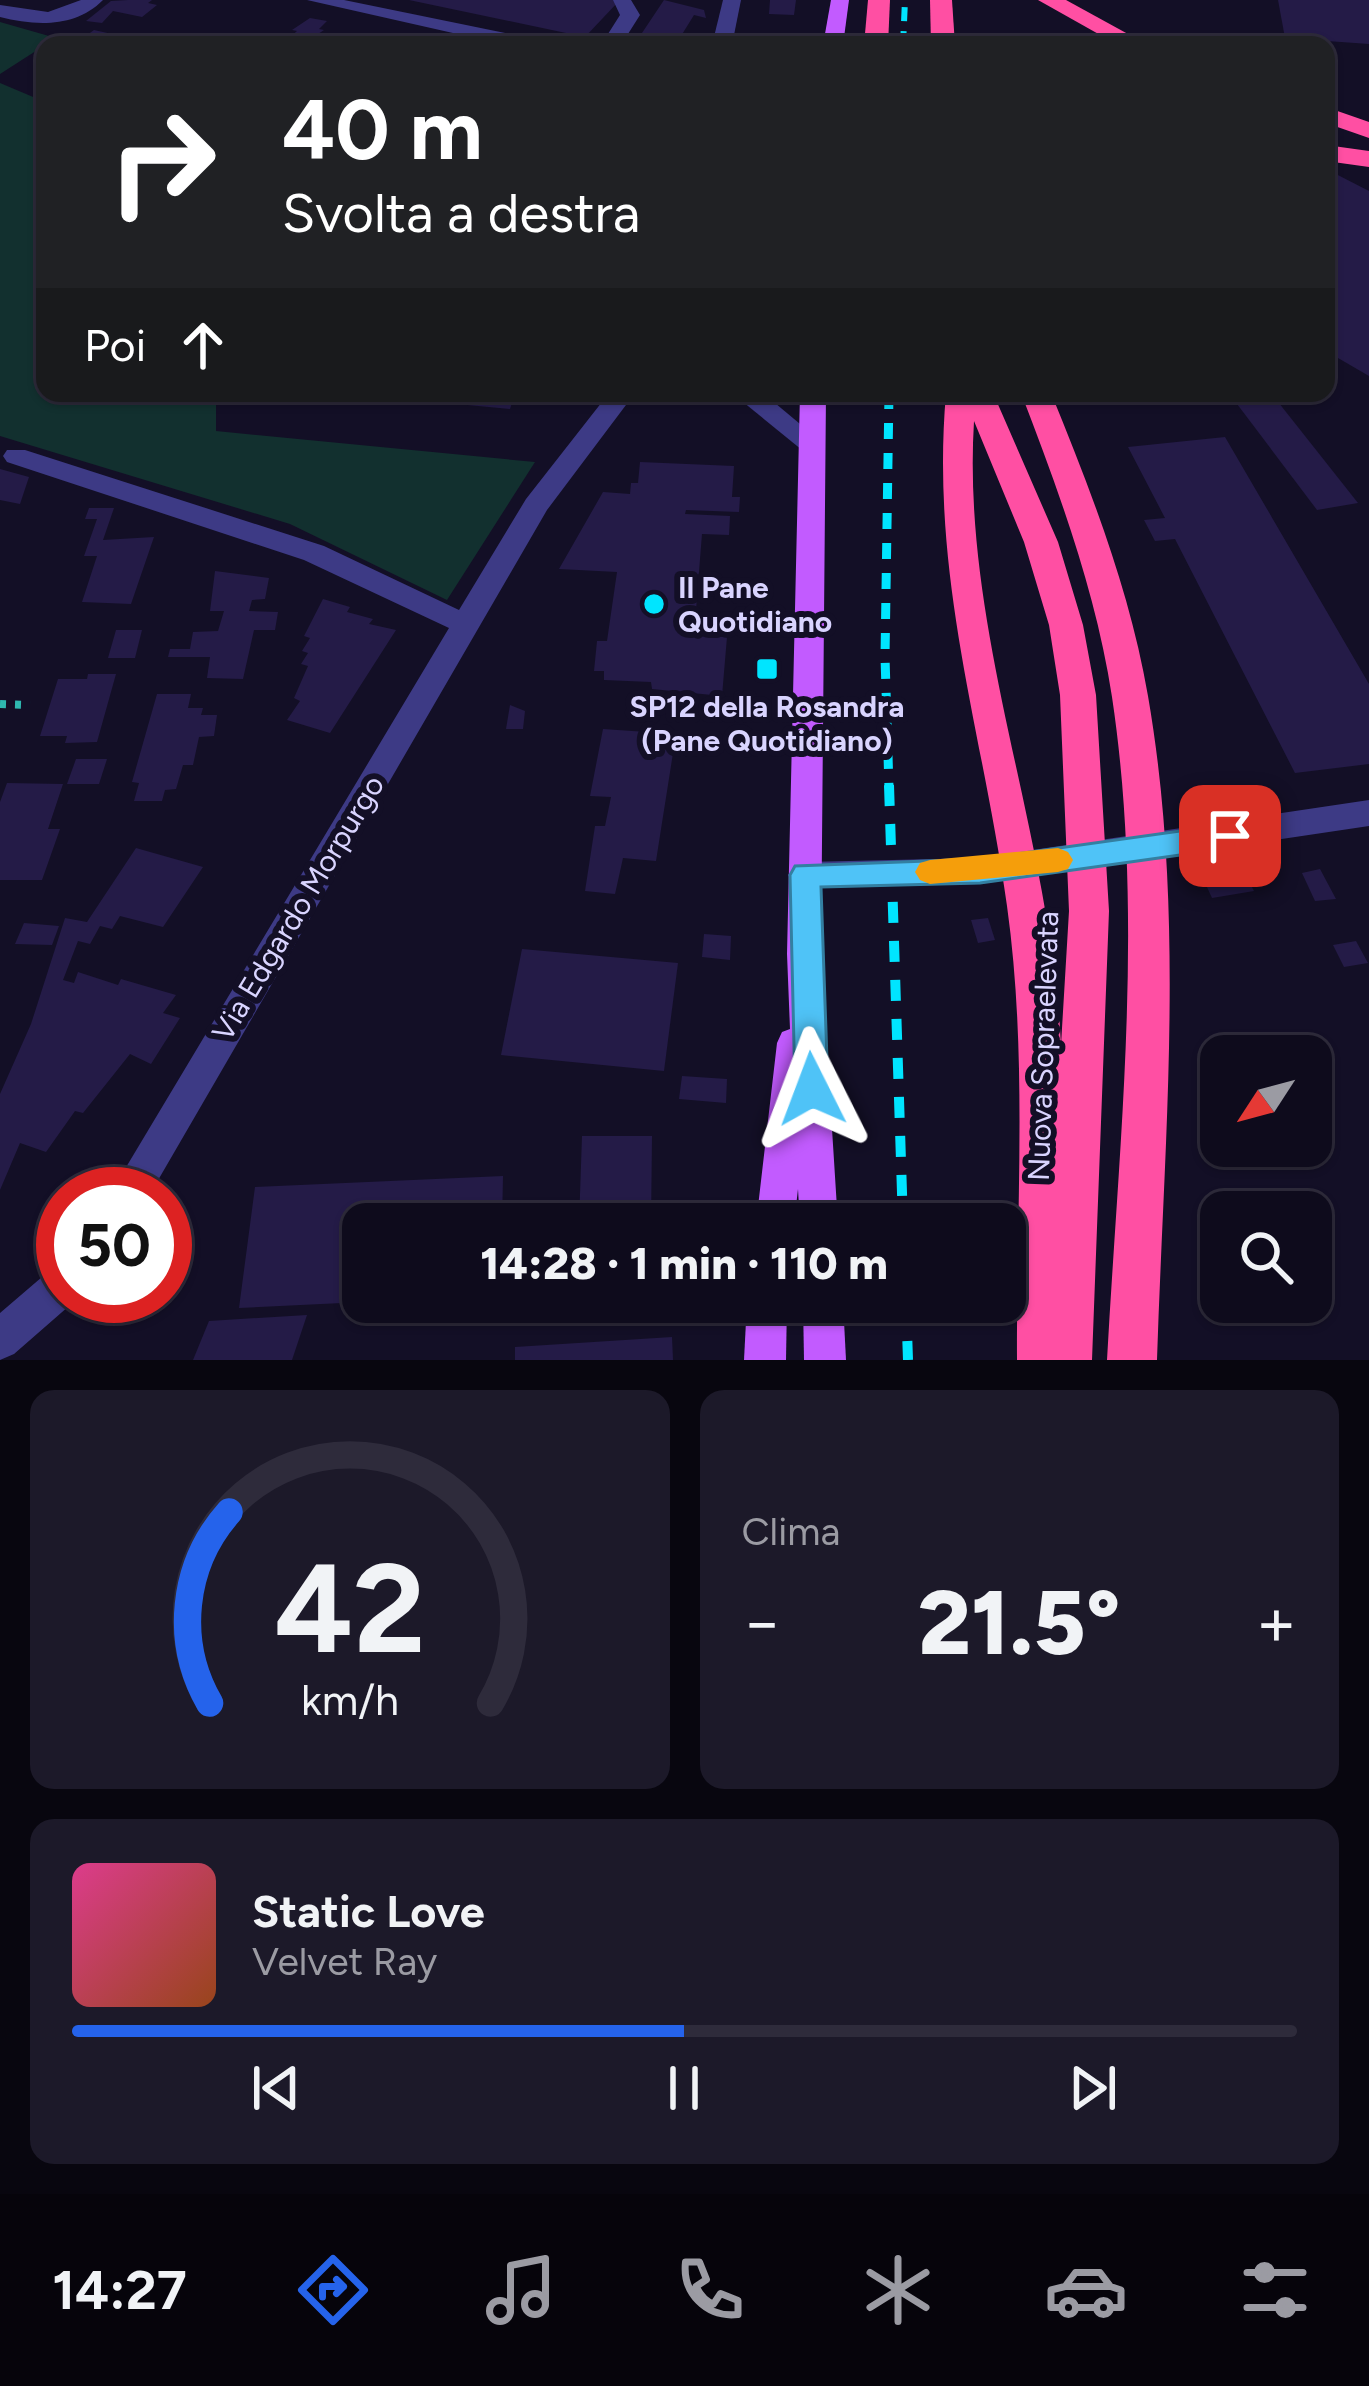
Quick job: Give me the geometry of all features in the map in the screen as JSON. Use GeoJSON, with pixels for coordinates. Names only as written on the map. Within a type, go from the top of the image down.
{"type":"FeatureCollection","features":[{"type":"Feature","properties":{"kind":"highway"},"geometry":{"type":"LineString","coordinates":[[877,36],[879,0]]}},
{"type":"Feature","properties":{"kind":"highway"},"geometry":{"type":"LineString","coordinates":[[941,0],[943,36]]}},
{"type":"Feature","properties":{"kind":"highway"},"geometry":{"type":"LineString","coordinates":[[1049,0],[1119,36]]}},
{"type":"Feature","properties":{"kind":"highway"},"geometry":{"type":"LineString","coordinates":[[1335,118],[1369,130]]}},
{"type":"Feature","properties":{"kind":"highway"},"geometry":{"type":"LineString","coordinates":[[1335,154],[1369,159]]}},
{"type":"Feature","properties":{"kind":"highway"},"geometry":{"type":"LineString","coordinates":[[960,402],[956,445],[962,559],[1027,904],[1037,991],[1042,1360]]}},
{"type":"Feature","properties":{"kind":"highway","name":"Nuova Sopraelevata"},"geometry":{"type":"LineString","coordinates":[[983,402],[1041,542],[1066,625],[1078,694],[1089,911],[1066,1360]]}},
{"type":"Feature","properties":{"kind":"highway"},"geometry":{"type":"LineString","coordinates":[[1039,402],[1112,618],[1130,695],[1142,798],[1148,920],[1132,1360]]}},
{"type":"Feature","properties":{"kind":"main road"},"geometry":{"type":"LineString","coordinates":[[833,36],[835,2]]}},
{"type":"Feature","properties":{"kind":"main road"},"geometry":{"type":"LineString","coordinates":[[813,402],[804,954],[818,1203]]}},
{"type":"Feature","properties":{"kind":"main road"},"geometry":{"type":"LineString","coordinates":[[777,1203],[804,954]]}},
{"type":"Feature","properties":{"kind":"main road"},"geometry":{"type":"LineString","coordinates":[[765,1360],[766,1323]]}},
{"type":"Feature","properties":{"kind":"main road"},"geometry":{"type":"LineString","coordinates":[[823,1323],[824,1360]]}},
{"type":"Feature","properties":{"kind":"street"},"geometry":{"type":"LineString","coordinates":[[0,11],[48,20],[76,12],[94,0]]}},
{"type":"Feature","properties":{"kind":"street"},"geometry":{"type":"LineString","coordinates":[[316,0],[365,4],[498,36]]}},
{"type":"Feature","properties":{"kind":"street"},"geometry":{"type":"LineString","coordinates":[[617,36],[630,15],[622,0]]}},
{"type":"Feature","properties":{"kind":"street"},"geometry":{"type":"LineString","coordinates":[[724,36],[732,0]]}},
{"type":"Feature","properties":{"kind":"street","name":"Via Edgardo Morpurgo"},"geometry":{"type":"LineString","coordinates":[[145,1167],[536,505],[615,402]]}},
{"type":"Feature","properties":{"kind":"street"},"geometry":{"type":"LineString","coordinates":[[759,402],[811,444]]}},
{"type":"Feature","properties":{"kind":"street"},"geometry":{"type":"LineString","coordinates":[[16,456],[314,553],[429,610],[469,624]]}},
{"type":"Feature","properties":{"kind":"street"},"geometry":{"type":"LineString","coordinates":[[805,875],[980,871],[1369,813]]}},
{"type":"Feature","properties":{"kind":"street"},"geometry":{"type":"LineString","coordinates":[[0,1340],[36,1309]]}},
{"type":"Feature","properties":{"kind":"path"},"geometry":{"type":"LineString","coordinates":[[0,704],[30,705]]}},
{"type":"Feature","properties":{"kind":"green space"},"geometry":{"type":"Polygon","coordinates":[[[0,22],[49,36],[36,36],[36,51],[0,74],[0,22]]]}},
{"type":"Feature","properties":{"kind":"green space"},"geometry":{"type":"Polygon","coordinates":[[[0,83],[36,98],[36,402],[218,402],[216,431],[535,462],[447,600],[290,524],[0,436],[0,83]]]}},
{"type":"Feature","properties":{"kind":"building"},"geometry":{"type":"Polygon","coordinates":[[[152,0],[148,3],[157,5],[142,17],[113,11],[102,23],[86,21],[111,1],[152,0]]]}},
{"type":"Feature","properties":{"kind":"building"},"geometry":{"type":"Polygon","coordinates":[[[409,0],[619,1],[586,36],[409,0]]]}},
{"type":"Feature","properties":{"kind":"building"},"geometry":{"type":"Polygon","coordinates":[[[664,0],[704,10],[706,18],[694,15],[681,36],[640,36],[664,0]]]}},
{"type":"Feature","properties":{"kind":"building"},"geometry":{"type":"Polygon","coordinates":[[[770,0],[796,0],[794,15],[769,14],[770,0]]]}},
{"type":"Feature","properties":{"kind":"building"},"geometry":{"type":"Polygon","coordinates":[[[1278,0],[1369,0],[1369,44],[1335,42],[1335,36],[1285,36],[1278,0]]]}},
{"type":"Feature","properties":{"kind":"building"},"geometry":{"type":"Polygon","coordinates":[[[310,18],[327,21],[315,36],[292,36],[297,31],[292,30],[310,18]]]}},
{"type":"Feature","properties":{"kind":"building"},"geometry":{"type":"Polygon","coordinates":[[[94,30],[121,36],[86,36],[94,30]]]}},
{"type":"Feature","properties":{"kind":"building"},"geometry":{"type":"Polygon","coordinates":[[[1335,174],[1369,191],[1369,376],[1335,356],[1335,174]]]}},
{"type":"Feature","properties":{"kind":"building"},"geometry":{"type":"Polygon","coordinates":[[[436,402],[512,402],[510,409],[436,402]]]}},
{"type":"Feature","properties":{"kind":"building"},"geometry":{"type":"Polygon","coordinates":[[[1236,402],[1278,402],[1358,503],[1317,510],[1236,402]]]}},
{"type":"Feature","properties":{"kind":"building"},"geometry":{"type":"Polygon","coordinates":[[[1225,437],[1369,684],[1369,764],[1295,773],[1175,539],[1155,541],[1144,520],[1165,518],[1128,447],[1225,437]]]}},
{"type":"Feature","properties":{"kind":"building","name":"Il Pane Quotidiano"},"geometry":{"type":"Polygon","coordinates":[[[640,462],[734,466],[732,497],[740,497],[739,512],[686,510],[685,514],[730,516],[729,535],[702,534],[694,635],[727,637],[722,696],[652,689],[651,682],[604,680],[604,671],[594,671],[597,641],[607,641],[617,572],[559,569],[603,492],[630,494],[631,483],[638,483],[640,462]]]}},
{"type":"Feature","properties":{"kind":"building"},"geometry":{"type":"Polygon","coordinates":[[[0,469],[29,477],[20,504],[0,500],[0,469]]]}},
{"type":"Feature","properties":{"kind":"building"},"geometry":{"type":"Polygon","coordinates":[[[89,508],[114,508],[103,540],[154,537],[131,604],[82,602],[97,556],[84,556],[97,519],[85,519],[89,508]]]}},
{"type":"Feature","properties":{"kind":"building"},"geometry":{"type":"Polygon","coordinates":[[[215,571],[269,578],[265,599],[252,600],[249,611],[278,612],[275,630],[254,630],[243,679],[207,678],[210,657],[168,657],[170,649],[190,649],[193,632],[218,631],[224,611],[210,611],[215,571]]]}},
{"type":"Feature","properties":{"kind":"building"},"geometry":{"type":"Polygon","coordinates":[[[323,599],[373,619],[369,624],[396,630],[330,733],[287,720],[300,701],[294,698],[308,666],[301,664],[310,638],[304,636],[323,599]]]}},
{"type":"Feature","properties":{"kind":"building"},"geometry":{"type":"Polygon","coordinates":[[[116,630],[142,630],[135,658],[108,658],[116,630]]]}},
{"type":"Feature","properties":{"kind":"building"},"geometry":{"type":"Polygon","coordinates":[[[88,674],[116,674],[97,742],[65,743],[67,736],[40,736],[58,679],[87,679],[88,674]]]}},
{"type":"Feature","properties":{"kind":"building"},"geometry":{"type":"Polygon","coordinates":[[[157,694],[191,694],[188,708],[203,708],[201,715],[217,715],[214,736],[199,737],[193,765],[183,765],[176,789],[165,790],[162,801],[134,801],[139,783],[132,782],[157,694]]]}},
{"type":"Feature","properties":{"kind":"building"},"geometry":{"type":"Polygon","coordinates":[[[510,705],[525,711],[523,729],[506,729],[510,705]]]}},
{"type":"Feature","properties":{"kind":"building"},"geometry":{"type":"Polygon","coordinates":[[[603,729],[676,734],[656,861],[623,858],[615,894],[585,891],[595,826],[605,826],[611,797],[590,796],[603,729]]]}},
{"type":"Feature","properties":{"kind":"building"},"geometry":{"type":"Polygon","coordinates":[[[76,759],[107,759],[99,784],[67,784],[76,759]]]}},
{"type":"Feature","properties":{"kind":"building"},"geometry":{"type":"Polygon","coordinates":[[[7,783],[63,784],[48,829],[60,829],[42,880],[0,880],[0,802],[7,783]]]}},
{"type":"Feature","properties":{"kind":"building"},"geometry":{"type":"Polygon","coordinates":[[[136,848],[203,867],[163,927],[120,916],[112,929],[100,926],[90,944],[78,941],[63,980],[74,983],[78,972],[176,995],[163,1013],[180,1018],[151,1064],[130,1054],[83,1113],[75,1111],[46,1152],[20,1143],[0,1190],[0,1094],[31,1024],[65,918],[87,922],[136,848]]]}},
{"type":"Feature","properties":{"kind":"building"},"geometry":{"type":"Polygon","coordinates":[[[1242,868],[1254,891],[1212,898],[1201,874],[1242,868]]]}},
{"type":"Feature","properties":{"kind":"building"},"geometry":{"type":"Polygon","coordinates":[[[1320,869],[1336,899],[1315,901],[1302,873],[1320,869]]]}},
{"type":"Feature","properties":{"kind":"building"},"geometry":{"type":"Polygon","coordinates":[[[988,918],[995,940],[978,943],[971,920],[988,918]]]}},
{"type":"Feature","properties":{"kind":"building"},"geometry":{"type":"Polygon","coordinates":[[[24,923],[59,926],[52,945],[15,944],[24,923]]]}},
{"type":"Feature","properties":{"kind":"building"},"geometry":{"type":"Polygon","coordinates":[[[704,934],[731,936],[730,960],[702,957],[704,934]]]}},
{"type":"Feature","properties":{"kind":"building"},"geometry":{"type":"Polygon","coordinates":[[[1356,941],[1368,963],[1344,967],[1333,945],[1356,941]]]}},
{"type":"Feature","properties":{"kind":"building"},"geometry":{"type":"Polygon","coordinates":[[[522,949],[678,963],[664,1071],[501,1055],[522,949]]]}},
{"type":"Feature","properties":{"kind":"building"},"geometry":{"type":"Polygon","coordinates":[[[682,1076],[727,1079],[726,1103],[679,1099],[682,1076]]]}},
{"type":"Feature","properties":{"kind":"building"},"geometry":{"type":"Polygon","coordinates":[[[582,1136],[652,1136],[651,1203],[580,1203],[582,1136]]]}},
{"type":"Feature","properties":{"kind":"building"},"geometry":{"type":"Polygon","coordinates":[[[503,1176],[502,1203],[342,1203],[342,1303],[239,1308],[255,1187],[503,1176]]]}},
{"type":"Feature","properties":{"kind":"building"},"geometry":{"type":"Polygon","coordinates":[[[307,1315],[292,1360],[193,1360],[209,1321],[307,1315]]]}},
{"type":"Feature","properties":{"kind":"building"},"geometry":{"type":"Polygon","coordinates":[[[672,1337],[673,1360],[515,1360],[515,1347],[672,1337]]]}},
{"type":"Feature","properties":{"kind":"railway"},"geometry":{"type":"LineString","coordinates":[[903,36],[905,0]]}},
{"type":"Feature","properties":{"kind":"railway"},"geometry":{"type":"LineString","coordinates":[[889,402],[885,657],[889,788]]}},
{"type":"Feature","properties":{"kind":"railway"},"geometry":{"type":"LineString","coordinates":[[889,785],[902,1203]]}},
{"type":"Feature","properties":{"kind":"railway"},"geometry":{"type":"LineString","coordinates":[[907,1323],[908,1360]]}},
{"type":"Feature","properties":{"kind":"slow traffic"},"geometry":{"type":"LineString","coordinates":[[930,872],[980,871],[1058,860]]}},
{"type":"Feature","properties":{"kind":"place","name":"Il Pane Quotidiano"},"geometry":{"type":"Point","coordinates":[654,604]}},
{"type":"Feature","properties":{"kind":"place","name":"SP12 della Rosandra (Pane Quotidiano)"},"geometry":{"type":"Point","coordinates":[767,669]}},
{"type":"Feature","properties":{"kind":"route"},"geometry":{"type":"LineString","coordinates":[[812,1089],[805,875],[980,871],[1230,836]]}}]}
